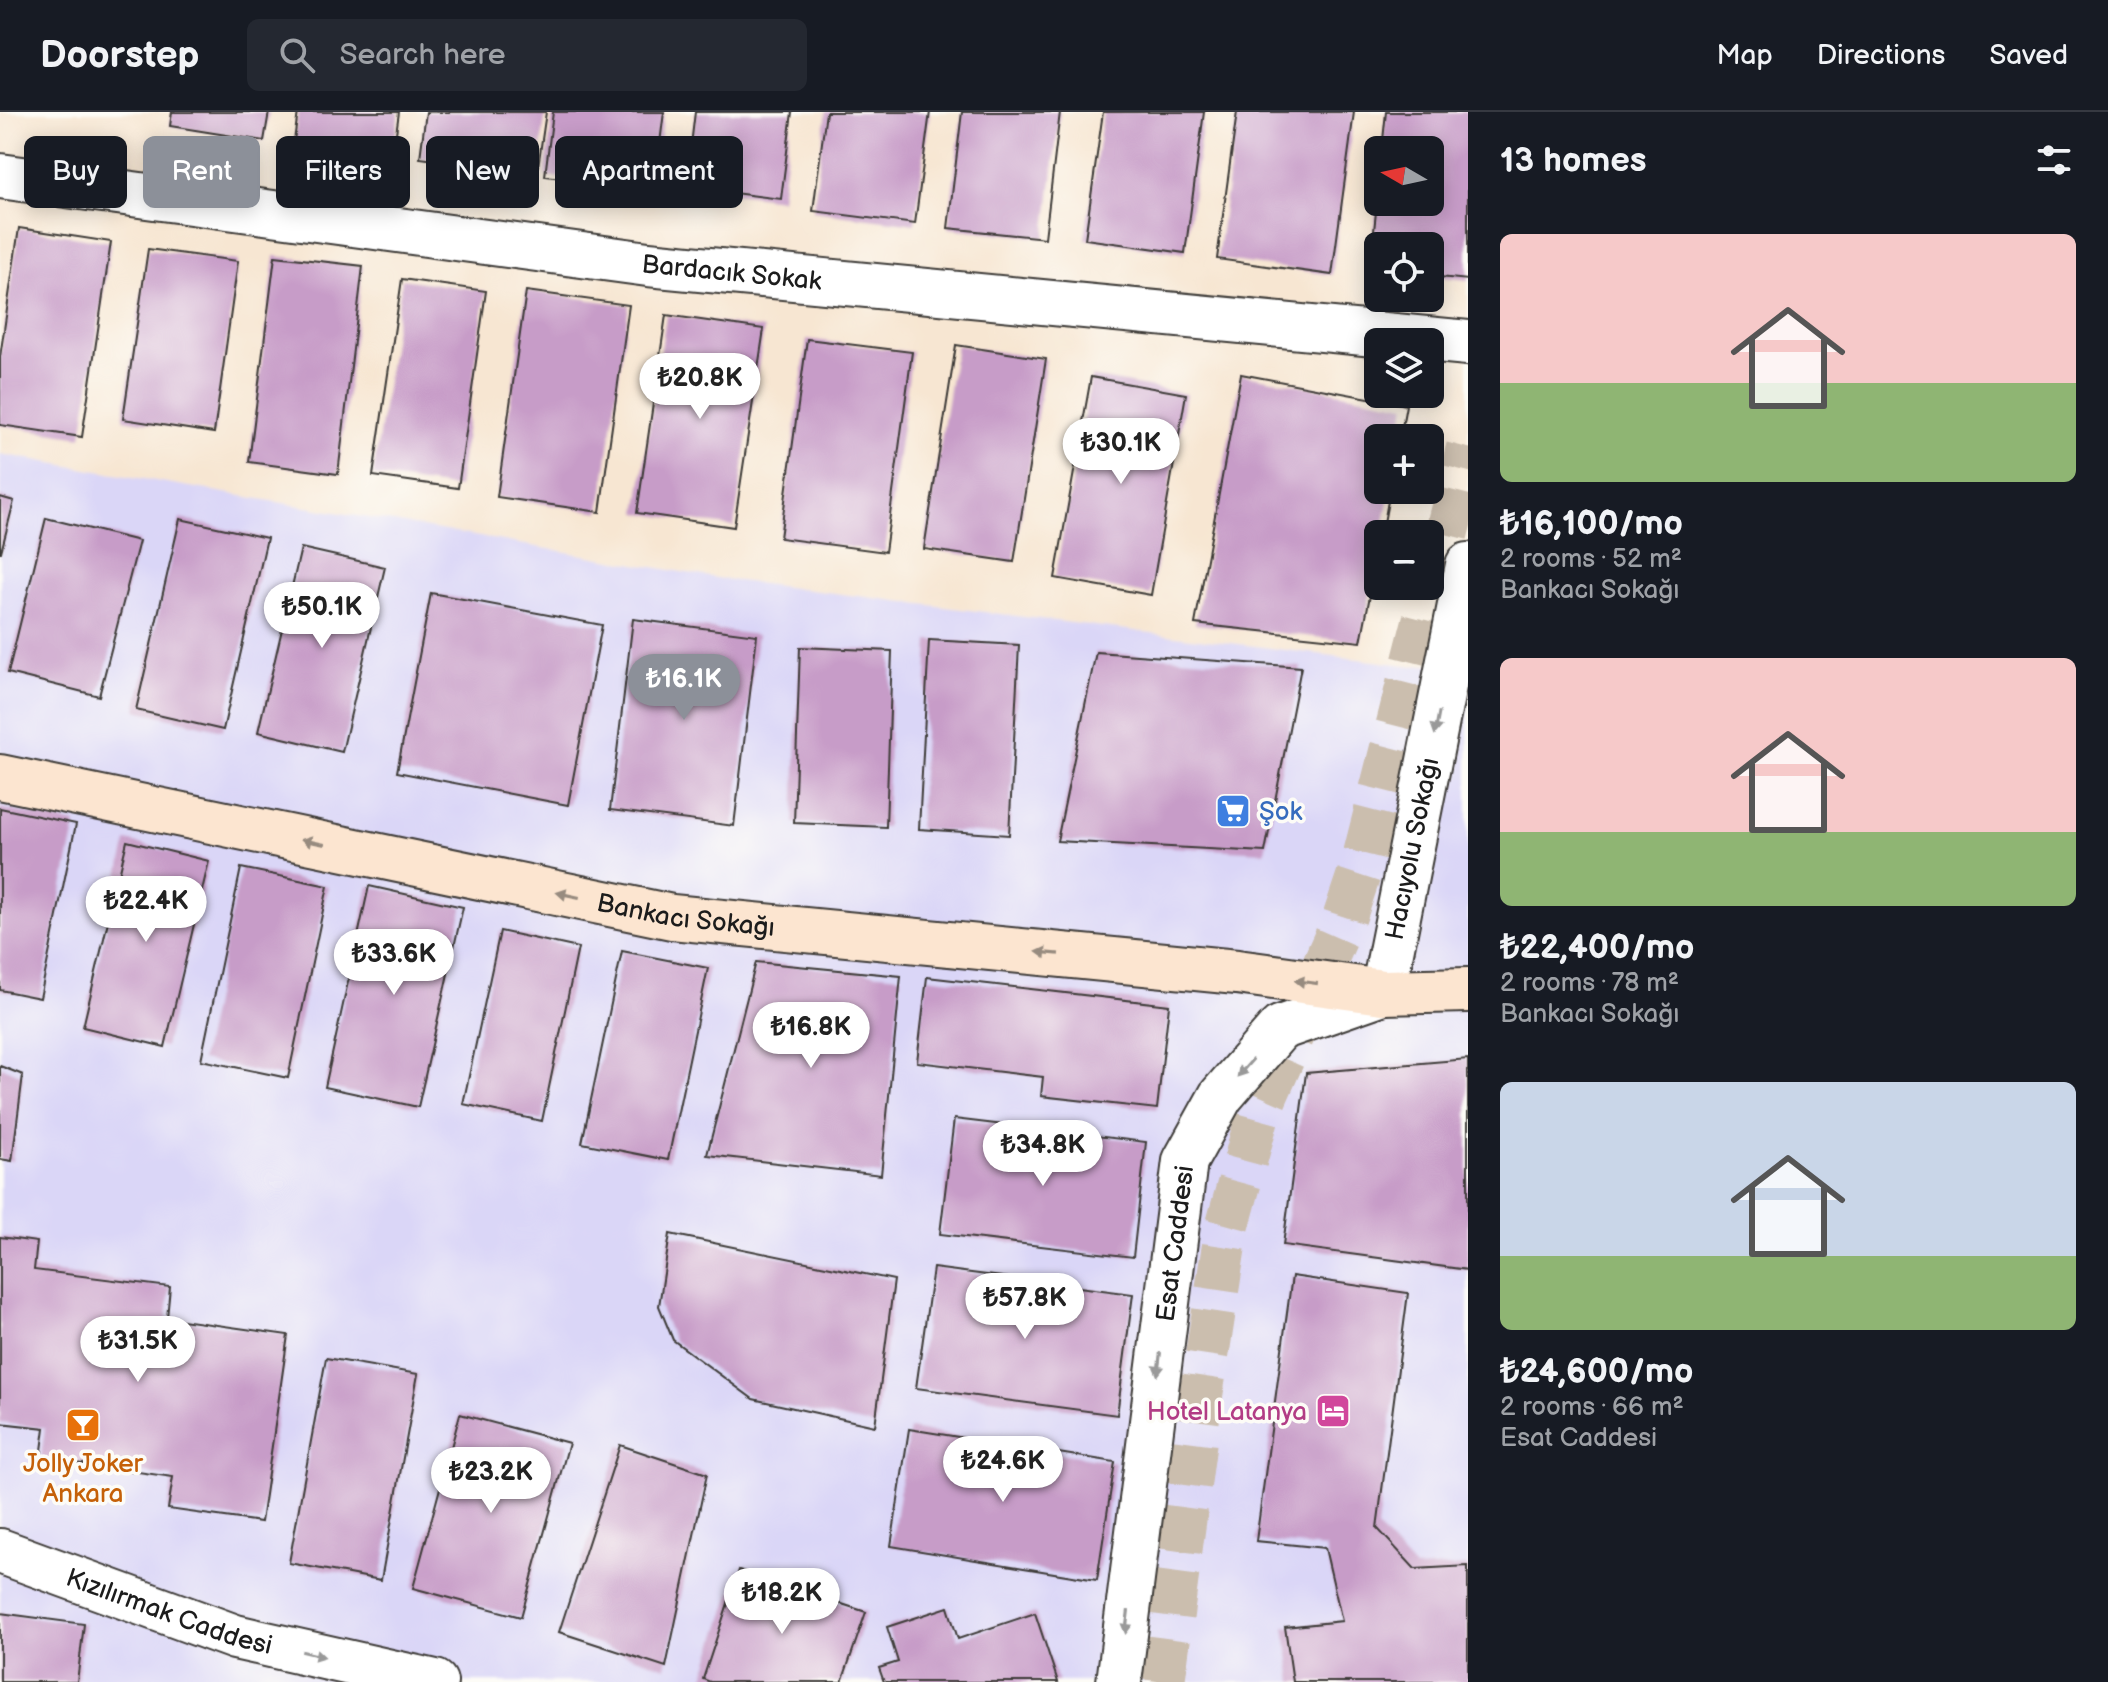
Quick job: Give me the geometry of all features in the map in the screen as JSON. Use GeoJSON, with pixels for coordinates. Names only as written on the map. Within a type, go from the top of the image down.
{"type":"FeatureCollection","features":[{"type":"Feature","properties":{"kind":"main road","name":"Bankacı Sokağı"},"geometry":{"type":"LineString","coordinates":[[0,777],[672,917],[1209,969],[1383,992]]}},
{"type":"Feature","properties":{"kind":"main road","name":"Esat Caddesi"},"geometry":{"type":"LineString","coordinates":[[1383,992],[1468,990]]}},
{"type":"Feature","properties":{"kind":"street","name":"Bardacık Sokak"},"geometry":{"type":"LineString","coordinates":[[0,176],[648,264],[1468,343]]}},
{"type":"Feature","properties":{"kind":"street","name":"Hacıyolu Sokağı"},"geometry":{"type":"LineString","coordinates":[[1383,992],[1468,565]]}},
{"type":"Feature","properties":{"kind":"street","name":"Esat Caddesi"},"geometry":{"type":"LineString","coordinates":[[1119,1682],[1185,1161],[1221,1096],[1280,1028],[1383,992]]}},
{"type":"Feature","properties":{"kind":"street","name":"Kızılırmak Caddesi"},"geometry":{"type":"LineString","coordinates":[[0,1551],[235,1637],[435,1682]]}},
{"type":"Feature","properties":{"kind":"shaded area"},"geometry":{"type":"Polygon","coordinates":[[[0,454],[722,579],[1413,666],[1468,662],[1468,1682],[0,1682],[0,454]]]}},
{"type":"Feature","properties":{"kind":"building"},"geometry":{"type":"Polygon","coordinates":[[[172,112],[269,112],[264,141],[260,140],[260,136],[233,136],[170,126],[172,112]]]}},
{"type":"Feature","properties":{"kind":"building"},"geometry":{"type":"Polygon","coordinates":[[[298,112],[399,112],[396,136],[295,136],[298,112]]]}},
{"type":"Feature","properties":{"kind":"building"},"geometry":{"type":"Polygon","coordinates":[[[426,112],[546,112],[539,160],[539,136],[426,136],[426,159],[420,158],[426,112]]]}},
{"type":"Feature","properties":{"kind":"building"},"geometry":{"type":"Polygon","coordinates":[[[553,112],[664,112],[661,136],[555,136],[555,177],[545,176],[553,112]]]}},
{"type":"Feature","properties":{"kind":"building"},"geometry":{"type":"Polygon","coordinates":[[[695,112],[792,112],[781,199],[743,194],[743,136],[692,136],[695,112]]]}},
{"type":"Feature","properties":{"kind":"building"},"geometry":{"type":"Polygon","coordinates":[[[826,112],[930,112],[915,224],[813,211],[826,112]]]}},
{"type":"Feature","properties":{"kind":"building"},"geometry":{"type":"Polygon","coordinates":[[[962,112],[1060,112],[1045,238],[948,228],[962,112]]]}},
{"type":"Feature","properties":{"kind":"building"},"geometry":{"type":"Polygon","coordinates":[[[1103,112],[1204,112],[1185,253],[1085,239],[1103,112]]]}},
{"type":"Feature","properties":{"kind":"building"},"geometry":{"type":"Polygon","coordinates":[[[1237,112],[1354,112],[1332,275],[1217,259],[1237,112]]]}},
{"type":"Feature","properties":{"kind":"building"},"geometry":{"type":"Polygon","coordinates":[[[1386,112],[1468,112],[1468,280],[1444,277],[1444,232],[1374,232],[1376,216],[1444,216],[1444,136],[1383,136],[1386,112]]]}},
{"type":"Feature","properties":{"kind":"building"},"geometry":{"type":"Polygon","coordinates":[[[19,228],[111,242],[82,437],[0,425],[0,357],[19,228]]]}},
{"type":"Feature","properties":{"kind":"building"},"geometry":{"type":"Polygon","coordinates":[[[148,249],[238,261],[214,433],[123,419],[148,249]]]}},
{"type":"Feature","properties":{"kind":"building"},"geometry":{"type":"Polygon","coordinates":[[[275,256],[363,266],[338,474],[249,462],[275,256]]]}},
{"type":"Feature","properties":{"kind":"building"},"geometry":{"type":"Polygon","coordinates":[[[402,279],[486,291],[458,488],[373,476],[402,279]]]}},
{"type":"Feature","properties":{"kind":"building"},"geometry":{"type":"Polygon","coordinates":[[[526,291],[629,305],[600,512],[497,497],[526,291]]]}},
{"type":"Feature","properties":{"kind":"building"},"geometry":{"type":"Polygon","coordinates":[[[666,315],[764,329],[734,527],[637,513],[666,315]]]}},
{"type":"Feature","properties":{"kind":"building"},"geometry":{"type":"Polygon","coordinates":[[[807,339],[912,352],[885,552],[780,538],[807,339]]]}},
{"type":"Feature","properties":{"kind":"building"},"geometry":{"type":"Polygon","coordinates":[[[956,345],[1046,359],[1014,562],[924,549],[956,345]]]}},
{"type":"Feature","properties":{"kind":"building"},"geometry":{"type":"Polygon","coordinates":[[[1241,374],[1364,397],[1364,408],[1405,408],[1403,424],[1364,424],[1364,504],[1387,504],[1385,520],[1364,520],[1364,600],[1369,600],[1361,642],[1195,624],[1241,374]]]}},
{"type":"Feature","properties":{"kind":"building"},"geometry":{"type":"Polygon","coordinates":[[[1091,377],[1186,394],[1151,595],[1055,578],[1091,377]]]}},
{"type":"Feature","properties":{"kind":"building"},"geometry":{"type":"Polygon","coordinates":[[[0,497],[14,501],[1,552],[0,552],[0,497]]]}},
{"type":"Feature","properties":{"kind":"building"},"geometry":{"type":"Polygon","coordinates":[[[46,518],[139,541],[99,696],[8,673],[46,518]]]}},
{"type":"Feature","properties":{"kind":"building"},"geometry":{"type":"Polygon","coordinates":[[[180,519],[267,538],[223,730],[136,710],[180,519]]]}},
{"type":"Feature","properties":{"kind":"building"},"geometry":{"type":"Polygon","coordinates":[[[301,548],[385,567],[342,752],[258,732],[301,548]]]}},
{"type":"Feature","properties":{"kind":"building"},"geometry":{"type":"Polygon","coordinates":[[[431,593],[602,625],[568,805],[397,772],[431,593]]]}},
{"type":"Feature","properties":{"kind":"building"},"geometry":{"type":"Polygon","coordinates":[[[633,619],[757,635],[734,826],[610,810],[633,619]]]}},
{"type":"Feature","properties":{"kind":"building"},"geometry":{"type":"Polygon","coordinates":[[[929,640],[1019,645],[1009,835],[919,829],[929,640]]]}},
{"type":"Feature","properties":{"kind":"building"},"geometry":{"type":"Polygon","coordinates":[[[800,647],[892,651],[886,827],[794,823],[800,647]]]}},
{"type":"Feature","properties":{"kind":"building"},"geometry":{"type":"Polygon","coordinates":[[[1096,652],[1301,667],[1265,852],[1057,841],[1096,652]]]}},
{"type":"Feature","properties":{"kind":"building"},"geometry":{"type":"Polygon","coordinates":[[[0,808],[76,824],[40,998],[0,990],[0,808]]]}},
{"type":"Feature","properties":{"kind":"building"},"geometry":{"type":"Polygon","coordinates":[[[127,841],[209,861],[165,1047],[83,1027],[127,841]]]}},
{"type":"Feature","properties":{"kind":"building"},"geometry":{"type":"Polygon","coordinates":[[[241,868],[328,886],[288,1078],[201,1060],[241,868]]]}},
{"type":"Feature","properties":{"kind":"building"},"geometry":{"type":"Polygon","coordinates":[[[369,886],[463,907],[418,1107],[325,1087],[369,886]]]}},
{"type":"Feature","properties":{"kind":"building"},"geometry":{"type":"Polygon","coordinates":[[[500,931],[578,948],[542,1121],[463,1104],[500,931]]]}},
{"type":"Feature","properties":{"kind":"building"},"geometry":{"type":"Polygon","coordinates":[[[622,951],[708,968],[668,1160],[582,1143],[622,951]]]}},
{"type":"Feature","properties":{"kind":"building"},"geometry":{"type":"Polygon","coordinates":[[[756,962],[901,976],[881,1175],[707,1155],[756,962]]]}},
{"type":"Feature","properties":{"kind":"building"},"geometry":{"type":"Polygon","coordinates":[[[927,977],[1169,1005],[1157,1109],[1041,1096],[1043,1077],[917,1062],[927,977]]]}},
{"type":"Feature","properties":{"kind":"building"},"geometry":{"type":"Polygon","coordinates":[[[1468,1059],[1468,1270],[1283,1245],[1306,1073],[1468,1059]]]}},
{"type":"Feature","properties":{"kind":"building"},"geometry":{"type":"Polygon","coordinates":[[[0,1066],[23,1075],[12,1161],[0,1159],[0,1066]]]}},
{"type":"Feature","properties":{"kind":"building"},"geometry":{"type":"Polygon","coordinates":[[[954,1119],[1146,1142],[1133,1257],[940,1234],[954,1119]]]}},
{"type":"Feature","properties":{"kind":"building"},"geometry":{"type":"Polygon","coordinates":[[[670,1234],[894,1280],[875,1426],[753,1399],[673,1340],[659,1306],[670,1234]]]}},
{"type":"Feature","properties":{"kind":"building"},"geometry":{"type":"Polygon","coordinates":[[[0,1237],[37,1242],[34,1270],[170,1287],[167,1318],[288,1335],[261,1522],[168,1509],[173,1477],[41,1458],[45,1428],[0,1423],[0,1237]]]}},
{"type":"Feature","properties":{"kind":"building"},"geometry":{"type":"Polygon","coordinates":[[[933,1268],[1133,1294],[1117,1415],[916,1388],[933,1268]]]}},
{"type":"Feature","properties":{"kind":"building","name":"Hotel Latanya"},"geometry":{"type":"Polygon","coordinates":[[[1292,1276],[1408,1293],[1377,1528],[1415,1569],[1468,1566],[1468,1682],[1293,1682],[1285,1627],[1342,1621],[1325,1548],[1256,1541],[1292,1276]]]}},
{"type":"Feature","properties":{"kind":"building"},"geometry":{"type":"Polygon","coordinates":[[[326,1358],[418,1374],[381,1580],[289,1563],[326,1358]]]}},
{"type":"Feature","properties":{"kind":"building"},"geometry":{"type":"Polygon","coordinates":[[[460,1414],[569,1443],[521,1617],[413,1588],[460,1414]]]}},
{"type":"Feature","properties":{"kind":"building"},"geometry":{"type":"Polygon","coordinates":[[[909,1429],[1115,1462],[1097,1580],[891,1546],[909,1429]]]}},
{"type":"Feature","properties":{"kind":"building"},"geometry":{"type":"Polygon","coordinates":[[[620,1445],[707,1474],[666,1667],[559,1632],[620,1445]]]}},
{"type":"Feature","properties":{"kind":"building"},"geometry":{"type":"Polygon","coordinates":[[[739,1570],[866,1612],[842,1682],[710,1682],[703,1679],[739,1570]]]}},
{"type":"Feature","properties":{"kind":"building"},"geometry":{"type":"Polygon","coordinates":[[[948,1607],[958,1639],[1035,1613],[1058,1682],[884,1682],[879,1668],[898,1662],[887,1627],[948,1607]]]}},
{"type":"Feature","properties":{"kind":"building"},"geometry":{"type":"Polygon","coordinates":[[[0,1613],[84,1624],[77,1682],[0,1682],[0,1613]]]}},
{"type":"Feature","properties":{"kind":"tunnel"},"geometry":{"type":"LineString","coordinates":[[1163,1682],[1226,1232],[1258,1114],[1344,919],[1363,862],[1468,448]]}},
{"type":"Feature","properties":{"kind":"place","name":"Şok"},"geometry":{"type":"Point","coordinates":[1233,811]}},
{"type":"Feature","properties":{"kind":"place","name":"Hotel Latanya"},"geometry":{"type":"Point","coordinates":[1333,1411]}},
{"type":"Feature","properties":{"kind":"place","name":"Jolly Joker Ankara"},"geometry":{"type":"Point","coordinates":[83,1425]}}]}
